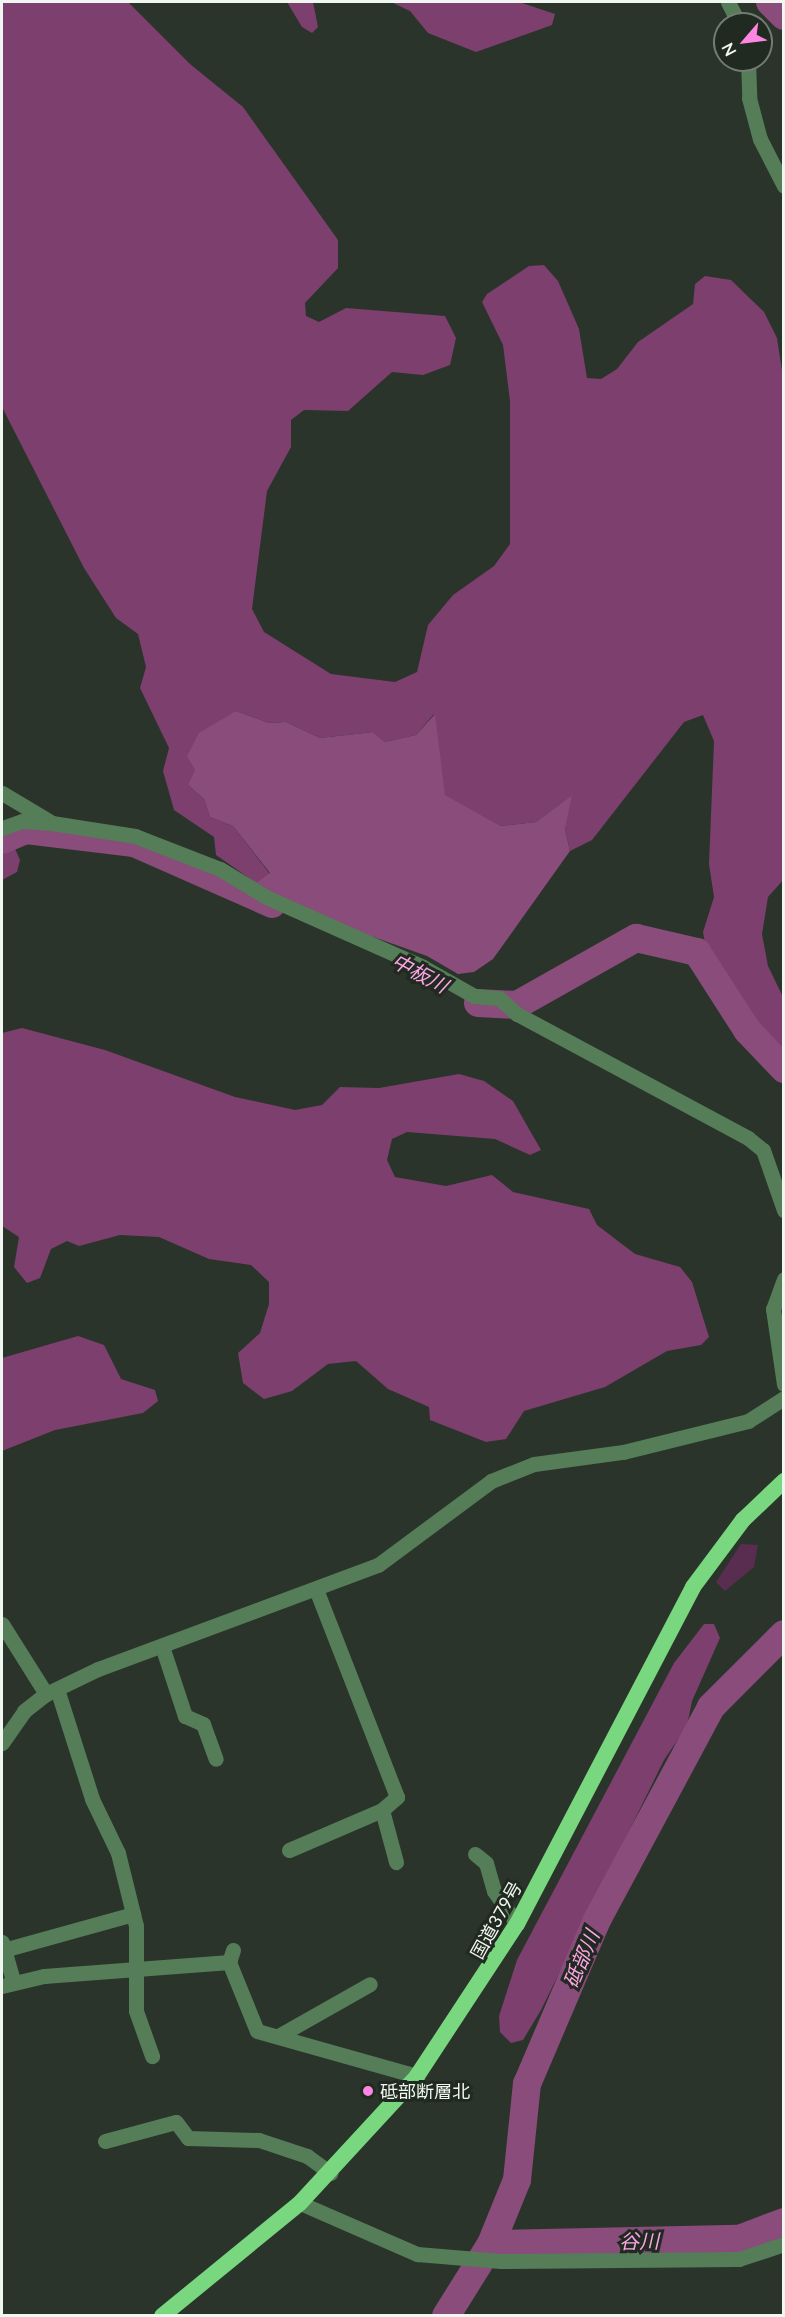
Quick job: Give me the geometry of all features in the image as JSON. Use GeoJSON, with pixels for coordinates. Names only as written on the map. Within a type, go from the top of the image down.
{"type":"FeatureCollection","features":[{"type":"Feature","properties":{"kind":"highway","name":"国道379号"},"geometry":{"type":"LineString","coordinates":[[162,2316],[300,2203],[417,2076],[517,1924],[693,1587],[743,1520],[783,1481]]}},
{"type":"Feature","properties":{"kind":"street"},"geometry":{"type":"LineString","coordinates":[[748,72],[749,98],[760,139],[783,186]]}},
{"type":"Feature","properties":{"kind":"street"},"geometry":{"type":"LineString","coordinates":[[2,793],[52,823]]}},
{"type":"Feature","properties":{"kind":"street"},"geometry":{"type":"LineString","coordinates":[[2,828],[22,821],[52,823],[135,836],[220,869],[276,902],[423,967],[474,996],[499,998],[517,1014],[748,1138],[763,1150],[783,1210]]}},
{"type":"Feature","properties":{"kind":"street"},"geometry":{"type":"LineString","coordinates":[[783,1279],[773,1309],[783,1384]]}},
{"type":"Feature","properties":{"kind":"street"},"geometry":{"type":"LineString","coordinates":[[2,1743],[24,1711],[52,1692],[162,1646],[317,1592],[378,1565],[491,1481],[534,1464],[623,1452],[748,1421],[783,1398]]}},
{"type":"Feature","properties":{"kind":"street"},"geometry":{"type":"LineString","coordinates":[[289,1850],[382,1810],[397,1797],[317,1592]]}},
{"type":"Feature","properties":{"kind":"street"},"geometry":{"type":"LineString","coordinates":[[2,1624],[52,1692],[92,1799],[118,1853],[133,1914],[136,2011],[152,2056]]}},
{"type":"Feature","properties":{"kind":"street"},"geometry":{"type":"LineString","coordinates":[[162,1646],[185,1716],[203,1724],[216,1759]]}},
{"type":"Feature","properties":{"kind":"street"},"geometry":{"type":"LineString","coordinates":[[382,1810],[396,1862]]}},
{"type":"Feature","properties":{"kind":"street"},"geometry":{"type":"LineString","coordinates":[[475,1854],[486,1863],[494,1891],[517,1924]]}},
{"type":"Feature","properties":{"kind":"street"},"geometry":{"type":"LineString","coordinates":[[133,1914],[4,1946],[7,1983],[134,1973],[231,1956],[257,2031],[280,2035],[417,2076]]}},
{"type":"Feature","properties":{"kind":"street"},"geometry":{"type":"LineString","coordinates":[[280,2035],[369,1984]]}},
{"type":"Feature","properties":{"kind":"street"},"geometry":{"type":"LineString","coordinates":[[105,2141],[176,2122],[188,2138],[259,2140],[307,2156],[330,2173]]}},
{"type":"Feature","properties":{"kind":"street"},"geometry":{"type":"LineString","coordinates":[[300,2203],[417,2254],[498,2261],[739,2259],[783,2244]]}},
{"type":"Feature","properties":{"kind":"shaded area"},"geometry":{"type":"Polygon","coordinates":[[[2,2],[128,2],[190,64],[243,107],[338,240],[338,268],[305,303],[306,316],[319,322],[346,308],[445,316],[456,338],[450,365],[423,375],[392,372],[348,411],[304,410],[291,420],[291,447],[267,491],[252,609],[264,632],[331,674],[395,682],[417,672],[428,625],[453,595],[494,566],[510,544],[510,401],[503,345],[482,302],[487,294],[529,266],[544,265],[558,281],[579,329],[587,378],[601,379],[617,369],[638,342],[693,304],[695,284],[705,276],[731,280],[764,312],[777,338],[784,383],[784,879],[768,897],[762,934],[768,966],[783,997],[783,1057],[732,1001],[709,967],[703,932],[714,897],[709,864],[714,741],[703,715],[684,722],[592,840],[570,851],[565,830],[571,796],[536,822],[501,826],[444,795],[434,714],[416,735],[385,742],[373,732],[320,738],[286,722],[269,723],[236,711],[188,785],[204,799],[210,817],[233,826],[270,874],[256,883],[216,855],[214,837],[174,810],[163,771],[169,748],[140,688],[146,667],[138,634],[116,618],[84,568],[2,407],[2,2]]]}},
{"type":"Feature","properties":{"kind":"shaded area"},"geometry":{"type":"Polygon","coordinates":[[[287,2],[313,2],[318,27],[312,33],[302,27],[287,2]]]}},
{"type":"Feature","properties":{"kind":"shaded area"},"geometry":{"type":"Polygon","coordinates":[[[391,2],[519,2],[555,14],[552,25],[476,52],[428,33],[410,11],[391,2]]]}},
{"type":"Feature","properties":{"kind":"shaded area"},"geometry":{"type":"Polygon","coordinates":[[[236,711],[269,723],[286,722],[320,738],[373,732],[385,742],[416,735],[435,714],[445,795],[501,826],[536,822],[572,795],[565,830],[570,851],[493,959],[474,972],[458,974],[427,956],[317,917],[256,883],[270,873],[233,826],[210,817],[204,799],[188,785],[195,770],[187,756],[199,733],[236,711]]]}},
{"type":"Feature","properties":{"kind":"shaded area"},"geometry":{"type":"Polygon","coordinates":[[[13,844],[20,860],[17,872],[2,880],[2,846],[13,844]]]}},
{"type":"Feature","properties":{"kind":"shaded area"},"geometry":{"type":"Polygon","coordinates":[[[22,1028],[105,1050],[235,1097],[295,1110],[322,1105],[340,1087],[379,1088],[459,1074],[484,1081],[513,1101],[541,1150],[530,1155],[495,1139],[407,1132],[392,1139],[387,1160],[395,1177],[446,1186],[492,1175],[513,1192],[589,1209],[597,1225],[635,1254],[680,1267],[692,1282],[709,1337],[701,1345],[667,1351],[605,1387],[524,1411],[506,1439],[486,1442],[430,1420],[429,1407],[388,1389],[356,1361],[328,1364],[292,1391],[264,1399],[243,1383],[238,1353],[260,1333],[269,1304],[269,1282],[251,1265],[209,1259],[159,1237],[120,1235],[79,1246],[67,1241],[51,1249],[40,1278],[27,1283],[14,1267],[19,1237],[2,1226],[2,1033],[22,1028]]]}},
{"type":"Feature","properties":{"kind":"shaded area"},"geometry":{"type":"Polygon","coordinates":[[[78,1336],[104,1345],[121,1379],[155,1390],[158,1401],[143,1413],[55,1430],[2,1451],[2,1358],[78,1336]]]}},
{"type":"Feature","properties":{"kind":"shaded area"},"geometry":{"type":"Polygon","coordinates":[[[741,1544],[758,1545],[754,1567],[725,1591],[716,1582],[741,1544]]]}},
{"type":"Feature","properties":{"kind":"shaded area"},"geometry":{"type":"Polygon","coordinates":[[[704,1624],[714,1624],[720,1638],[692,1701],[687,1726],[664,1760],[541,2010],[523,2040],[511,2043],[500,2032],[499,2016],[517,1960],[674,1663],[704,1624]]]}},
{"type":"Feature","properties":{"kind":"waterway"},"geometry":{"type":"LineString","coordinates":[[770,2],[784,16]]}},
{"type":"Feature","properties":{"kind":"waterway","name":"中板川"},"geometry":{"type":"LineString","coordinates":[[2,840],[26,830],[134,843],[272,904]]}},
{"type":"Feature","properties":{"kind":"waterway","name":"中板川"},"geometry":{"type":"LineString","coordinates":[[478,1003],[517,1005],[636,938],[697,952],[747,1030],[784,1069]]}},
{"type":"Feature","properties":{"kind":"waterway","name":"砥部川"},"geometry":{"type":"LineString","coordinates":[[446,2316],[491,2244],[517,2180],[527,2084],[597,1920],[711,1707],[784,1634]]}},
{"type":"Feature","properties":{"kind":"waterway","name":"谷川"},"geometry":{"type":"LineString","coordinates":[[491,2244],[739,2239],[784,2222]]}},
{"type":"Feature","properties":{"kind":"place","name":"砥部断層北"},"geometry":{"type":"Point","coordinates":[368,2091]}}]}
